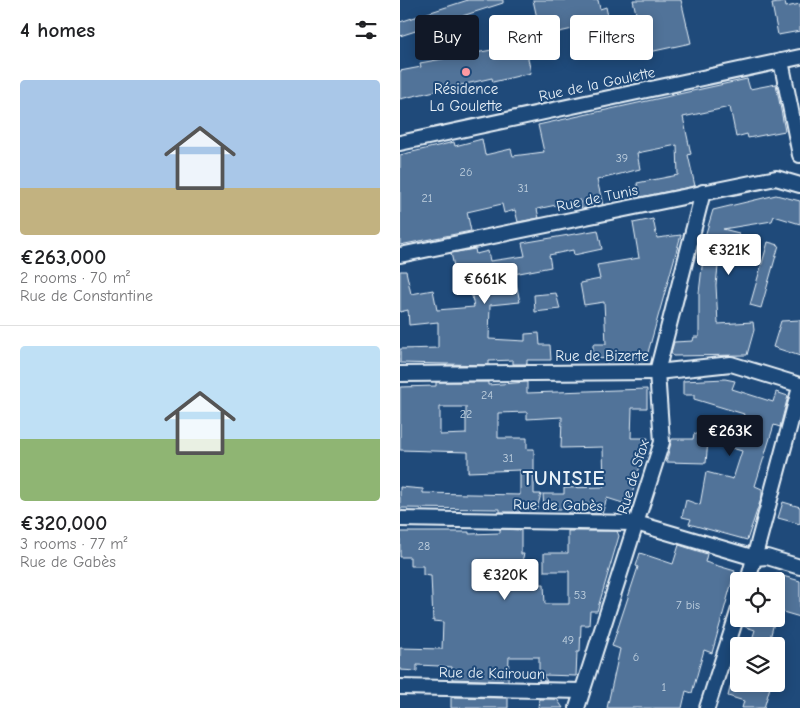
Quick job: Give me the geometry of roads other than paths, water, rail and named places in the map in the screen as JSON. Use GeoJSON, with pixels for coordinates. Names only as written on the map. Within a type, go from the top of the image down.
{"type":"FeatureCollection","features":[{"type":"Feature","properties":{"kind":"street","name":"Rue de la Goulette"},"geometry":{"type":"LineString","coordinates":[[400,143],[800,57]]}},
{"type":"Feature","properties":{"kind":"street"},"geometry":{"type":"LineString","coordinates":[[781,61],[800,155]]}},
{"type":"Feature","properties":{"kind":"street","name":"Rue de Tunis"},"geometry":{"type":"LineString","coordinates":[[400,255],[776,178],[800,185]]}},
{"type":"Feature","properties":{"kind":"street","name":"Rue de Sfax"},"geometry":{"type":"LineString","coordinates":[[577,708],[662,442],[657,372],[703,192]]}},
{"type":"Feature","properties":{"kind":"street","name":"Rue de Bizerte"},"geometry":{"type":"LineString","coordinates":[[400,374],[657,372],[731,364],[800,386]]}},
{"type":"Feature","properties":{"kind":"street"},"geometry":{"type":"LineString","coordinates":[[751,572],[800,386]]}},
{"type":"Feature","properties":{"kind":"street","name":"Rue de Gabès"},"geometry":{"type":"LineString","coordinates":[[400,519],[636,523],[755,558],[766,557],[800,567]]}},
{"type":"Feature","properties":{"kind":"street"},"geometry":{"type":"LineString","coordinates":[[707,708],[733,627]]}},
{"type":"Feature","properties":{"kind":"street","name":"Rue de Kairouan"},"geometry":{"type":"LineString","coordinates":[[400,687],[582,691]]}},
{"type":"Feature","properties":{"kind":"place","name":"Résidence La Goulette"},"geometry":{"type":"Point","coordinates":[466,72]}},
{"type":"Feature","properties":{"kind":"district","name":"TUNISIE"},"geometry":{"type":"Point","coordinates":[564,478]}}]}
